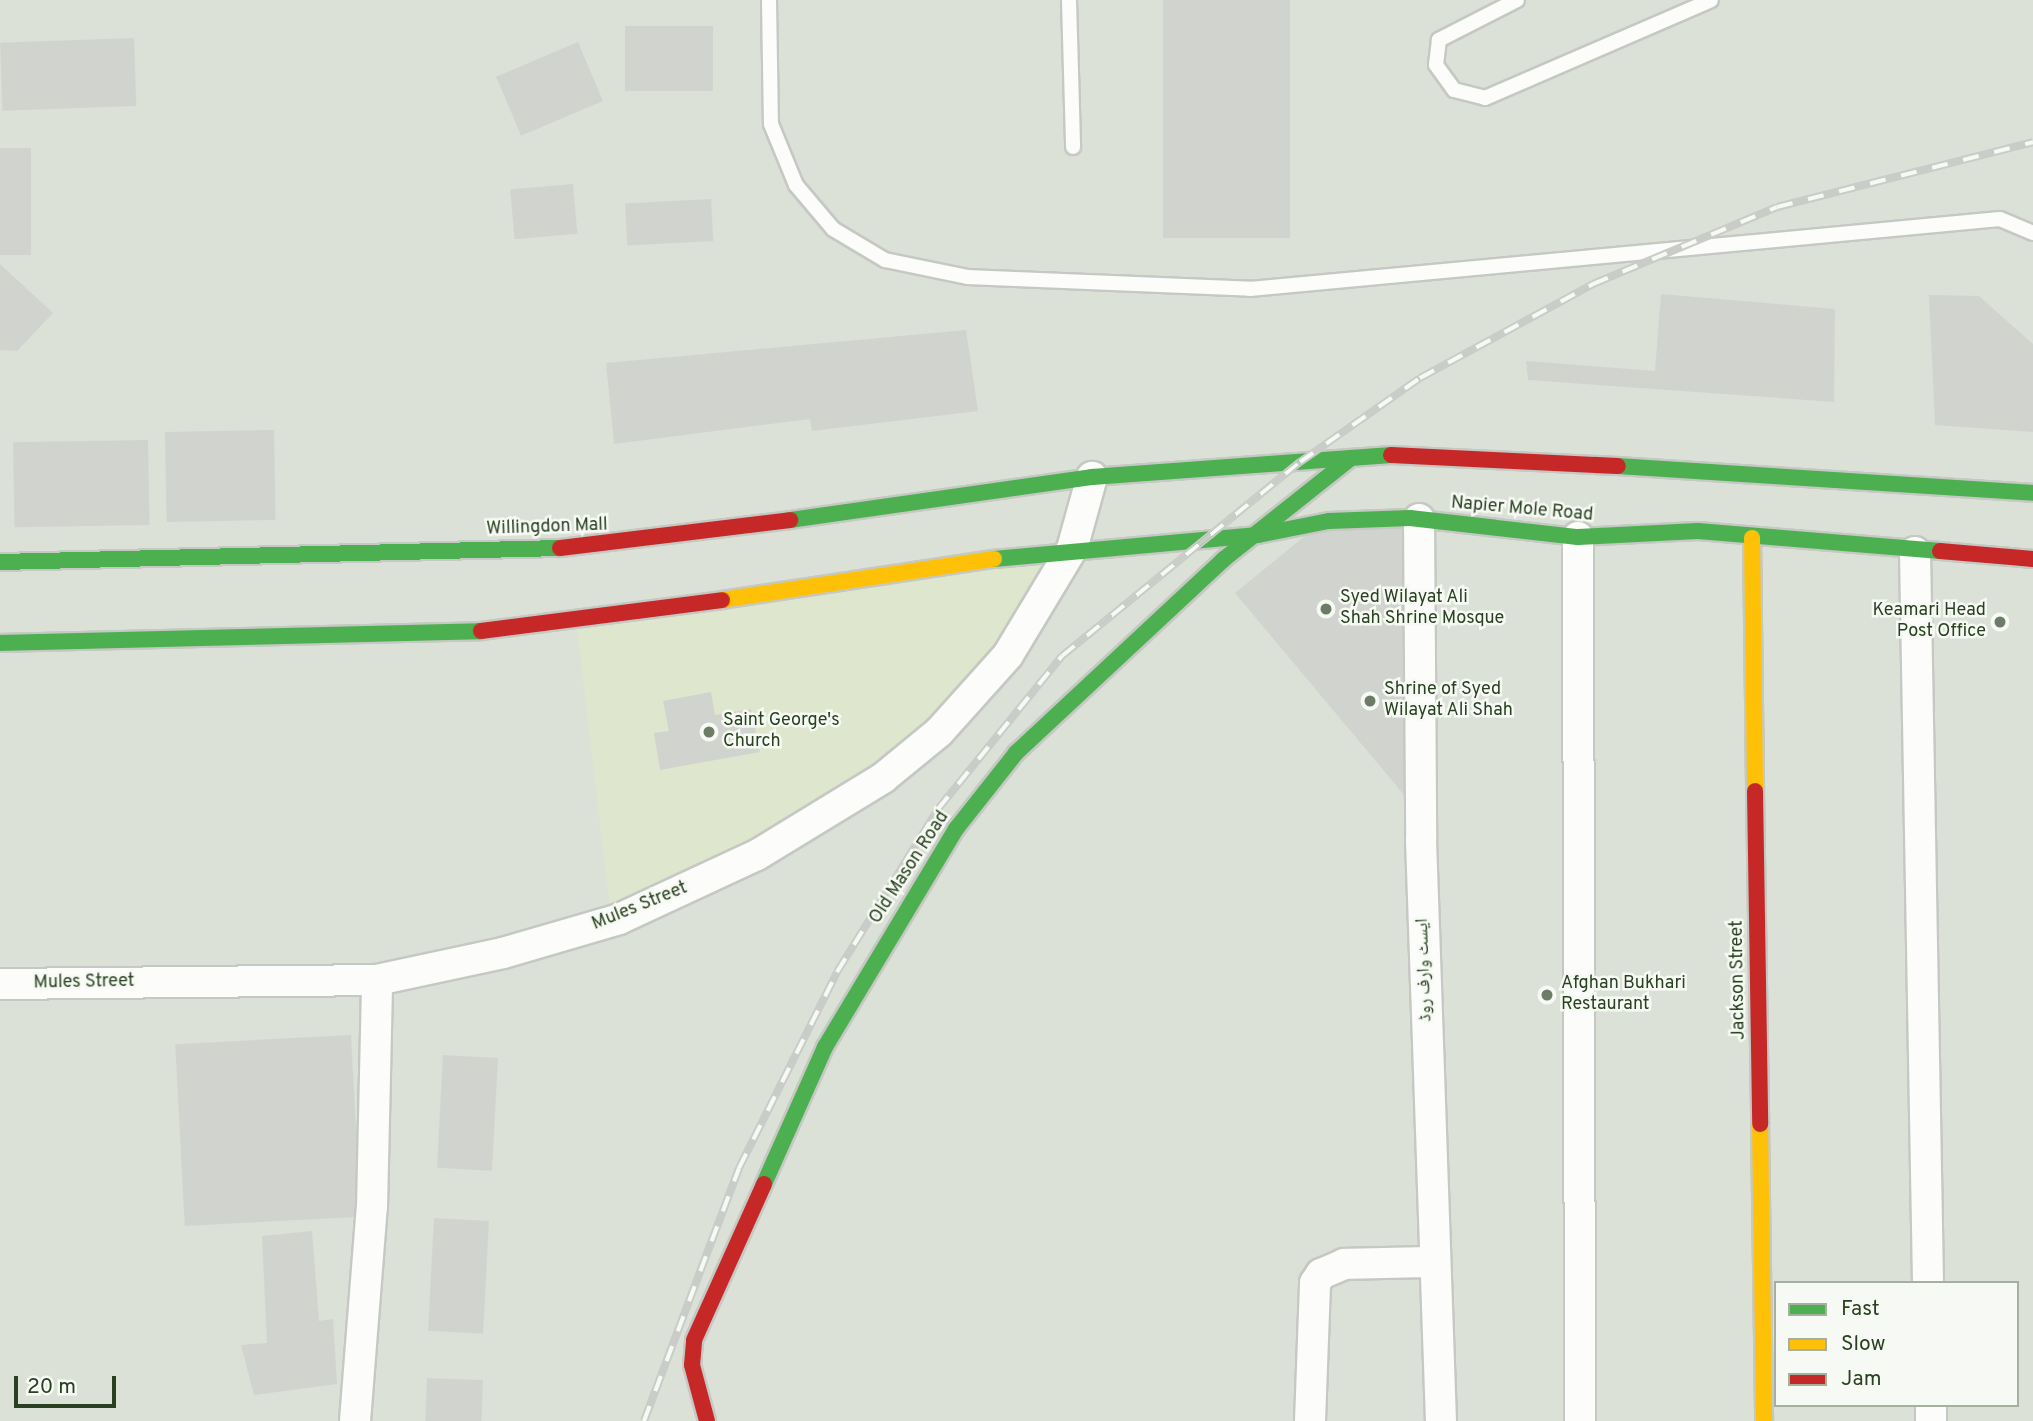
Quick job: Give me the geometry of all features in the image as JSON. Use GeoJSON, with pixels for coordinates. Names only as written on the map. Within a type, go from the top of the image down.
{"type":"FeatureCollection","features":[{"type":"Feature","properties":{"kind":"main road"},"geometry":{"type":"LineString","coordinates":[[1091,477],[1418,453],[2033,493]]}},
{"type":"Feature","properties":{"kind":"main road","name":"Old Mason Road"},"geometry":{"type":"LineString","coordinates":[[707,1421],[695,1385],[694,1340],[825,1047],[898,920],[956,829],[1016,753],[1150,622],[1351,458]]}},
{"type":"Feature","properties":{"kind":"main road","name":"Willingdon Mall"},"geometry":{"type":"LineString","coordinates":[[0,562],[604,547],[1091,477]]}},
{"type":"Feature","properties":{"kind":"main road","name":"Napier Mole Road"},"geometry":{"type":"LineString","coordinates":[[1062,549],[1258,536],[1329,521],[1419,519],[1578,537],[1699,531],[1915,552],[2033,559]]}},
{"type":"Feature","properties":{"kind":"main road","name":"Jackson Street"},"geometry":{"type":"LineString","coordinates":[[1752,538],[1764,1421]]}},
{"type":"Feature","properties":{"kind":"main road"},"geometry":{"type":"LineString","coordinates":[[0,643],[419,637],[592,620],[1062,549]]}},
{"type":"Feature","properties":{"kind":"street","name":"Mules Street"},"geometry":{"type":"LineString","coordinates":[[0,984],[377,980],[503,953],[619,919],[757,855],[872,785],[939,732],[1008,654],[1062,549],[1091,477]]}},
{"type":"Feature","properties":{"kind":"street","name":"ایسٹ وارف روڈ"},"geometry":{"type":"LineString","coordinates":[[1419,519],[1421,839],[1441,1421]]}},
{"type":"Feature","properties":{"kind":"street"},"geometry":{"type":"LineString","coordinates":[[1578,537],[1580,1421]]}},
{"type":"Feature","properties":{"kind":"street"},"geometry":{"type":"LineString","coordinates":[[1915,552],[1928,1281]]}},
{"type":"Feature","properties":{"kind":"street"},"geometry":{"type":"LineString","coordinates":[[355,1421],[372,1207],[377,980]]}},
{"type":"Feature","properties":{"kind":"street"},"geometry":{"type":"LineString","coordinates":[[1310,1421],[1315,1283],[1321,1274],[1343,1264],[1436,1262]]}},
{"type":"Feature","properties":{"kind":"lane"},"geometry":{"type":"LineString","coordinates":[[769,0],[771,124],[796,185],[833,229],[886,260],[968,277],[1250,289],[2000,219],[2033,233]]}},
{"type":"Feature","properties":{"kind":"lane"},"geometry":{"type":"LineString","coordinates":[[1069,0],[1073,147]]}},
{"type":"Feature","properties":{"kind":"lane"},"geometry":{"type":"LineString","coordinates":[[1517,0],[1439,40],[1436,65],[1454,90],[1485,98],[1711,0]]}},
{"type":"Feature","properties":{"kind":"shaded area"},"geometry":{"type":"Polygon","coordinates":[[[0,0],[2033,0],[2033,1421],[0,1421],[0,0]]]}},
{"type":"Feature","properties":{"kind":"green space"},"geometry":{"type":"Polygon","coordinates":[[[1064,552],[1000,653],[875,777],[611,918],[577,628],[1064,552]]]}},
{"type":"Feature","properties":{"kind":"building"},"geometry":{"type":"Polygon","coordinates":[[[1163,0],[1290,0],[1290,238],[1163,238],[1163,0]]]}},
{"type":"Feature","properties":{"kind":"building"},"geometry":{"type":"Polygon","coordinates":[[[625,26],[713,26],[713,91],[625,91],[625,26]]]}},
{"type":"Feature","properties":{"kind":"building"},"geometry":{"type":"Polygon","coordinates":[[[134,38],[136,106],[2,111],[0,43],[134,38]]]}},
{"type":"Feature","properties":{"kind":"building"},"geometry":{"type":"Polygon","coordinates":[[[578,42],[603,101],[521,136],[496,77],[578,42]]]}},
{"type":"Feature","properties":{"kind":"building"},"geometry":{"type":"Polygon","coordinates":[[[0,148],[31,148],[31,255],[0,255],[0,148]]]}},
{"type":"Feature","properties":{"kind":"building"},"geometry":{"type":"Polygon","coordinates":[[[573,184],[577,234],[515,239],[510,189],[573,184]]]}},
{"type":"Feature","properties":{"kind":"building"},"geometry":{"type":"Polygon","coordinates":[[[711,199],[713,241],[627,245],[625,204],[711,199]]]}},
{"type":"Feature","properties":{"kind":"building"},"geometry":{"type":"Polygon","coordinates":[[[0,264],[53,313],[17,351],[0,350],[0,264]]]}},
{"type":"Feature","properties":{"kind":"building"},"geometry":{"type":"Polygon","coordinates":[[[1661,294],[1835,309],[1834,402],[1528,380],[1526,361],[1655,371],[1661,294]]]}},
{"type":"Feature","properties":{"kind":"building"},"geometry":{"type":"Polygon","coordinates":[[[1929,295],[1979,296],[2033,344],[2033,432],[1935,425],[1929,295]]]}},
{"type":"Feature","properties":{"kind":"building"},"geometry":{"type":"Polygon","coordinates":[[[966,330],[978,411],[812,431],[810,419],[614,444],[606,363],[966,330]]]}},
{"type":"Feature","properties":{"kind":"building"},"geometry":{"type":"Polygon","coordinates":[[[274,430],[276,520],[167,522],[165,432],[274,430]]]}},
{"type":"Feature","properties":{"kind":"building"},"geometry":{"type":"Polygon","coordinates":[[[148,440],[149,525],[15,527],[13,442],[148,440]]]}},
{"type":"Feature","properties":{"kind":"building","name":"Shrine of Syed Wilayat Ali Shah"},"geometry":{"type":"Polygon","coordinates":[[[1411,523],[1415,808],[1235,593],[1311,531],[1411,523]]]}},
{"type":"Feature","properties":{"kind":"building","name":"Saint George's Church"},"geometry":{"type":"Polygon","coordinates":[[[711,692],[715,715],[751,709],[760,752],[660,770],[654,733],[669,731],[663,701],[711,692]]]}},
{"type":"Feature","properties":{"kind":"building"},"geometry":{"type":"Polygon","coordinates":[[[351,1035],[361,1217],[185,1226],[175,1044],[351,1035]]]}},
{"type":"Feature","properties":{"kind":"building"},"geometry":{"type":"Polygon","coordinates":[[[443,1055],[498,1058],[492,1171],[437,1168],[443,1055]]]}},
{"type":"Feature","properties":{"kind":"building"},"geometry":{"type":"Polygon","coordinates":[[[434,1218],[489,1221],[483,1334],[428,1331],[434,1218]]]}},
{"type":"Feature","properties":{"kind":"building"},"geometry":{"type":"Polygon","coordinates":[[[312,1231],[319,1321],[333,1319],[337,1384],[254,1395],[241,1345],[267,1343],[262,1236],[312,1231]]]}},
{"type":"Feature","properties":{"kind":"building"},"geometry":{"type":"Polygon","coordinates":[[[427,1378],[483,1380],[482,1421],[425,1421],[427,1378]]]}},
{"type":"Feature","properties":{"kind":"railway"},"geometry":{"type":"LineString","coordinates":[[644,1421],[739,1168],[837,972],[938,809],[1062,656],[1300,462],[1420,378],[1593,284],[1777,207],[2033,142]]}},
{"type":"Feature","properties":{"kind":"traffic: fast"},"geometry":{"type":"LineString","coordinates":[[790,520],[1092,477],[1391,455]]}},
{"type":"Feature","properties":{"kind":"traffic: fast"},"geometry":{"type":"LineString","coordinates":[[764,1184],[825,1047],[956,829],[1016,753],[1224,559],[1351,458]]}},
{"type":"Feature","properties":{"kind":"traffic: fast"},"geometry":{"type":"LineString","coordinates":[[1618,466],[2033,493]]}},
{"type":"Feature","properties":{"kind":"traffic: fast"},"geometry":{"type":"LineString","coordinates":[[994,559],[1258,535],[1329,521],[1410,518],[1578,537],[1698,531],[1940,551]]}},
{"type":"Feature","properties":{"kind":"traffic: fast"},"geometry":{"type":"LineString","coordinates":[[0,562],[560,548]]}},
{"type":"Feature","properties":{"kind":"traffic: fast"},"geometry":{"type":"LineString","coordinates":[[0,643],[481,631]]}},
{"type":"Feature","properties":{"kind":"traffic: slow"},"geometry":{"type":"LineString","coordinates":[[1752,538],[1755,791]]}},
{"type":"Feature","properties":{"kind":"traffic: slow"},"geometry":{"type":"LineString","coordinates":[[722,600],[994,559]]}},
{"type":"Feature","properties":{"kind":"traffic: slow"},"geometry":{"type":"LineString","coordinates":[[1760,1124],[1764,1421]]}},
{"type":"Feature","properties":{"kind":"traffic: jam"},"geometry":{"type":"LineString","coordinates":[[1391,455],[1618,466]]}},
{"type":"Feature","properties":{"kind":"traffic: jam"},"geometry":{"type":"LineString","coordinates":[[560,548],[790,520]]}},
{"type":"Feature","properties":{"kind":"traffic: jam"},"geometry":{"type":"LineString","coordinates":[[1940,551],[2033,559]]}},
{"type":"Feature","properties":{"kind":"traffic: jam"},"geometry":{"type":"LineString","coordinates":[[481,631],[722,600]]}},
{"type":"Feature","properties":{"kind":"traffic: jam"},"geometry":{"type":"LineString","coordinates":[[1755,791],[1760,1124]]}},
{"type":"Feature","properties":{"kind":"traffic: jam"},"geometry":{"type":"LineString","coordinates":[[707,1421],[692,1365],[694,1340],[764,1184]]}},
{"type":"Feature","properties":{"kind":"place","name":"Syed Wilayat Ali Shah Shrine Mosque"},"geometry":{"type":"Point","coordinates":[1326,609]}},
{"type":"Feature","properties":{"kind":"place","name":"Keamari Head Post Office"},"geometry":{"type":"Point","coordinates":[2000,622]}},
{"type":"Feature","properties":{"kind":"place","name":"Shrine of Syed Wilayat Ali Shah"},"geometry":{"type":"Point","coordinates":[1370,701]}},
{"type":"Feature","properties":{"kind":"place","name":"Saint George's Church"},"geometry":{"type":"Point","coordinates":[709,732]}},
{"type":"Feature","properties":{"kind":"place","name":"Afghan Bukhari Restaurant"},"geometry":{"type":"Point","coordinates":[1547,995]}}]}
